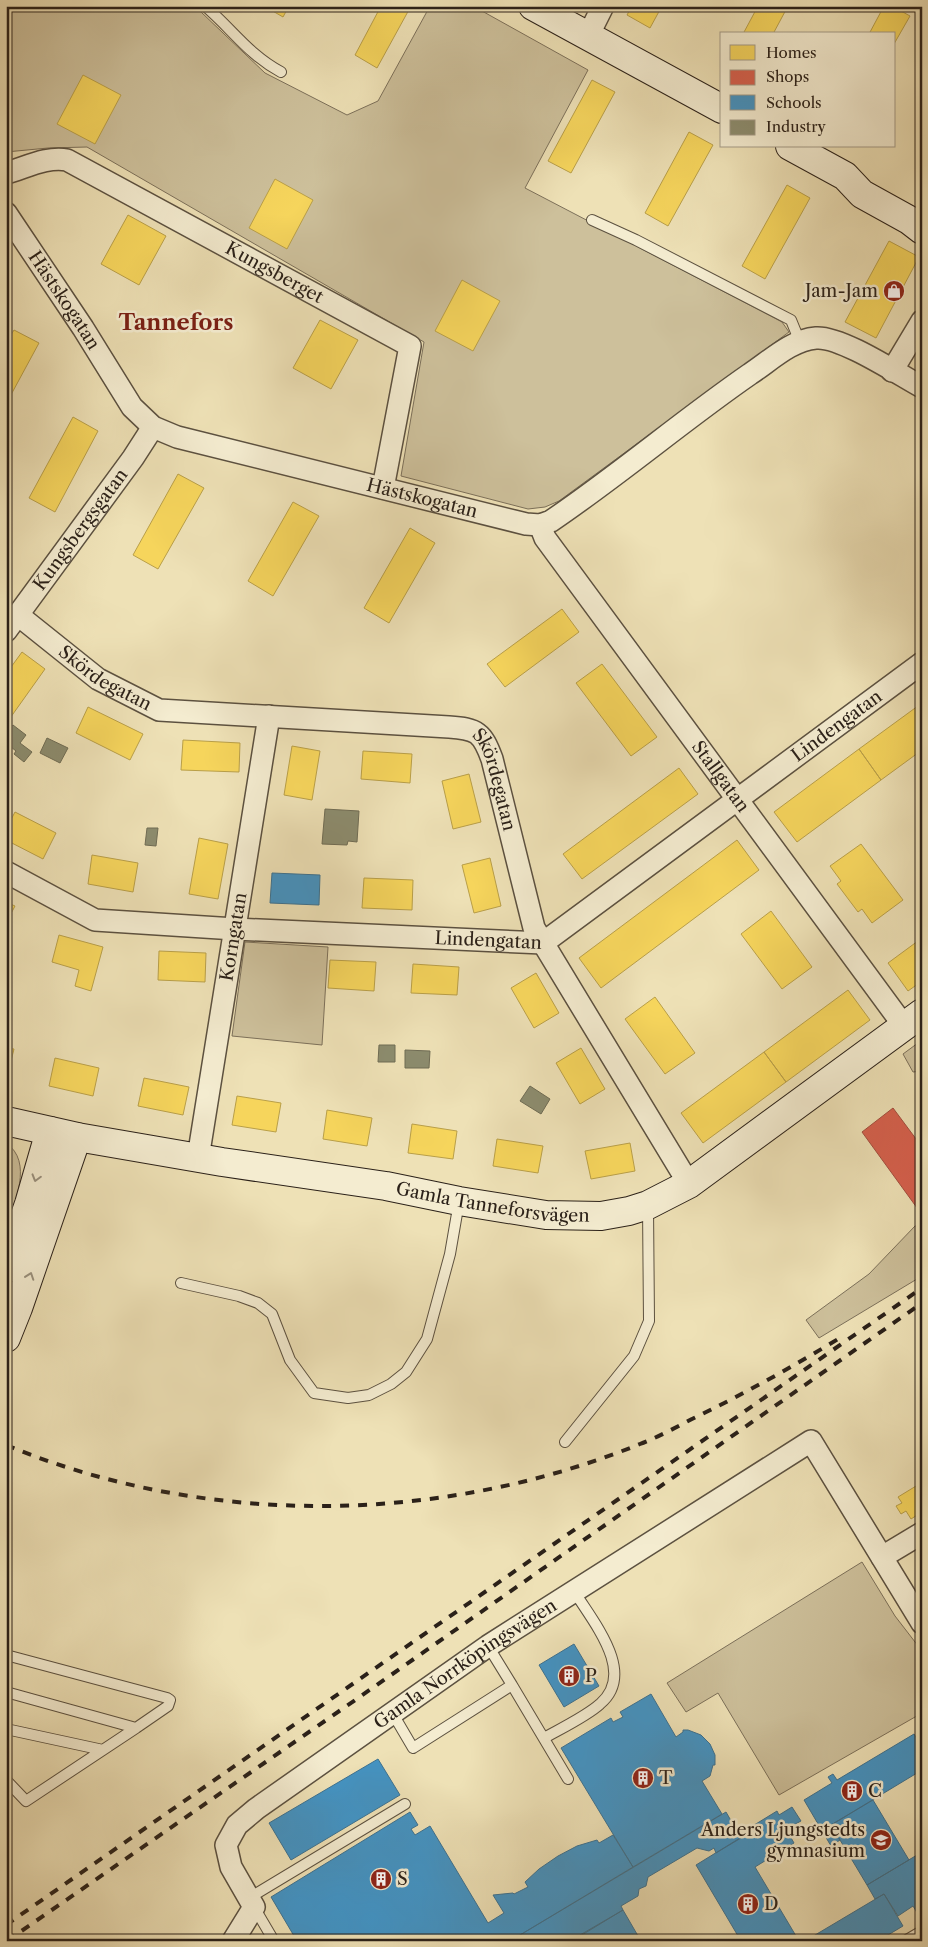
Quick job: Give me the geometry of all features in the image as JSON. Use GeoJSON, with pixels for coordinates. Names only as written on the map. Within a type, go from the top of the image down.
{"type":"FeatureCollection","features":[{"type":"Feature","properties":{"kind":"street"},"geometry":{"type":"LineString","coordinates":[[533,6],[720,108]]}},
{"type":"Feature","properties":{"kind":"street"},"geometry":{"type":"LineString","coordinates":[[588,36],[604,6]]}},
{"type":"Feature","properties":{"kind":"street"},"geometry":{"type":"LineString","coordinates":[[794,148],[845,176],[862,194],[909,220],[922,230]]}},
{"type":"Feature","properties":{"kind":"street","name":"Kungsberget"},"geometry":{"type":"LineString","coordinates":[[6,172],[59,158],[67,160],[410,346],[384,488]]}},
{"type":"Feature","properties":{"kind":"street"},"geometry":{"type":"LineString","coordinates":[[845,176],[870,180],[922,206]]}},
{"type":"Feature","properties":{"kind":"street","name":"Hästskogatan"},"geometry":{"type":"LineString","coordinates":[[6,213],[83,328],[132,407],[153,428],[177,437],[526,524],[540,525]]}},
{"type":"Feature","properties":{"kind":"street"},"geometry":{"type":"LineString","coordinates":[[892,371],[922,321]]}},
{"type":"Feature","properties":{"kind":"street"},"geometry":{"type":"LineString","coordinates":[[540,525],[551,521],[733,386],[800,342],[817,338],[835,340],[922,388]]}},
{"type":"Feature","properties":{"kind":"street","name":"Kungsbergsgatan"},"geometry":{"type":"LineString","coordinates":[[12,623],[153,428]]}},
{"type":"Feature","properties":{"kind":"street","name":"Stallgatan"},"geometry":{"type":"LineString","coordinates":[[540,525],[545,538],[736,799],[913,1020]]}},
{"type":"Feature","properties":{"kind":"street","name":"Skördegatan"},"geometry":{"type":"LineString","coordinates":[[12,623],[98,680],[159,710],[449,727],[477,732],[486,742],[492,759],[534,928],[689,1184]]}},
{"type":"Feature","properties":{"kind":"street","name":"Lindengatan"},"geometry":{"type":"LineString","coordinates":[[6,872],[95,920],[235,929],[543,943],[922,663]]}},
{"type":"Feature","properties":{"kind":"street","name":"Korngatan"},"geometry":{"type":"LineString","coordinates":[[198,1158],[269,716]]}},
{"type":"Feature","properties":{"kind":"street","name":"Gamla Tanneforsvägen"},"geometry":{"type":"LineString","coordinates":[[6,1121],[77,1137],[198,1158],[378,1185],[459,1201],[546,1215],[601,1216],[648,1205],[689,1184],[913,1020]]}},
{"type":"Feature","properties":{"kind":"street"},"geometry":{"type":"LineString","coordinates":[[6,1269],[29,1204],[50,1131]]}},
{"type":"Feature","properties":{"kind":"street"},"geometry":{"type":"LineString","coordinates":[[6,1338],[77,1137]]}},
{"type":"Feature","properties":{"kind":"street","name":"Gamla Norrköpingsvägen"},"geometry":{"type":"LineString","coordinates":[[252,1902],[231,1867],[226,1845],[237,1825],[256,1809],[488,1646],[811,1441],[882,1557]]}},
{"type":"Feature","properties":{"kind":"street"},"geometry":{"type":"LineString","coordinates":[[922,1533],[882,1557],[922,1623]]}},
{"type":"Feature","properties":{"kind":"street"},"geometry":{"type":"LineString","coordinates":[[233,1941],[252,1902]]}},
{"type":"Feature","properties":{"kind":"lane"},"geometry":{"type":"LineString","coordinates":[[204,6],[244,47],[260,60],[281,72]]}},
{"type":"Feature","properties":{"kind":"lane"},"geometry":{"type":"LineString","coordinates":[[592,220],[636,240],[790,320],[800,342]]}},
{"type":"Feature","properties":{"kind":"lane"},"geometry":{"type":"LineString","coordinates":[[181,1283],[240,1296],[258,1303],[272,1314],[290,1360],[314,1393],[348,1398],[369,1396],[391,1384],[406,1372],[427,1339],[450,1254],[459,1201]]}},
{"type":"Feature","properties":{"kind":"lane"},"geometry":{"type":"LineString","coordinates":[[565,1442],[634,1356],[649,1321],[648,1205]]}},
{"type":"Feature","properties":{"kind":"lane"},"geometry":{"type":"LineString","coordinates":[[544,1738],[600,1704],[613,1688],[615,1668],[608,1647],[574,1591]]}},
{"type":"Feature","properties":{"kind":"lane"},"geometry":{"type":"LineString","coordinates":[[488,1646],[568,1779]]}},
{"type":"Feature","properties":{"kind":"lane"},"geometry":{"type":"LineString","coordinates":[[6,1655],[170,1700],[168,1706],[26,1801],[6,1780]]}},
{"type":"Feature","properties":{"kind":"lane"},"geometry":{"type":"LineString","coordinates":[[393,1714],[413,1748],[512,1685]]}},
{"type":"Feature","properties":{"kind":"lane"},"geometry":{"type":"LineString","coordinates":[[6,1692],[136,1728]]}},
{"type":"Feature","properties":{"kind":"lane"},"geometry":{"type":"LineString","coordinates":[[6,1729],[102,1750]]}},
{"type":"Feature","properties":{"kind":"lane"},"geometry":{"type":"LineString","coordinates":[[274,1941],[252,1902],[405,1804]]}},
{"type":"Feature","properties":{"kind":"lane"},"geometry":{"type":"LineString","coordinates":[[906,1941],[922,1931]]}},
{"type":"Feature","properties":{"kind":"shaded area"},"geometry":{"type":"Polygon","coordinates":[[[6,6],[191,6],[201,12],[265,73],[347,115],[378,101],[430,6],[473,6],[588,70],[525,188],[782,322],[789,332],[559,501],[545,507],[528,509],[401,476],[424,342],[87,147],[6,152],[6,6]]]}},
{"type":"Feature","properties":{"kind":"shaded area"},"geometry":{"type":"Polygon","coordinates":[[[245,942],[328,947],[322,1045],[232,1036],[245,942]]]}},
{"type":"Feature","properties":{"kind":"shaded area"},"geometry":{"type":"Polygon","coordinates":[[[922,1040],[922,1071],[913,1072],[903,1054],[922,1040]]]}},
{"type":"Feature","properties":{"kind":"shaded area"},"geometry":{"type":"Polygon","coordinates":[[[6,1143],[14,1151],[19,1161],[20,1172],[17,1195],[6,1229],[6,1143]]]}},
{"type":"Feature","properties":{"kind":"shaded area"},"geometry":{"type":"Polygon","coordinates":[[[922,1225],[922,1276],[819,1338],[806,1320],[869,1274],[915,1226],[922,1225]]]}},
{"type":"Feature","properties":{"kind":"shaded area"},"geometry":{"type":"Polygon","coordinates":[[[862,1562],[895,1616],[922,1651],[922,1713],[779,1795],[718,1693],[686,1712],[667,1683],[862,1562]]]}},
{"type":"Feature","properties":{"kind":"building: Homes"},"geometry":{"type":"Polygon","coordinates":[[[264,6],[289,6],[283,17],[264,6]]]}},
{"type":"Feature","properties":{"kind":"building: Homes"},"geometry":{"type":"Polygon","coordinates":[[[381,6],[411,6],[377,68],[355,55],[381,6]]]}},
{"type":"Feature","properties":{"kind":"building: Homes"},"geometry":{"type":"Polygon","coordinates":[[[632,6],[662,6],[650,28],[627,15],[632,6]]]}},
{"type":"Feature","properties":{"kind":"building: Homes"},"geometry":{"type":"Polygon","coordinates":[[[758,6],[788,6],[774,32],[744,32],[758,6]]]}},
{"type":"Feature","properties":{"kind":"building: Homes"},"geometry":{"type":"Polygon","coordinates":[[[884,6],[892,6],[910,16],[896,40],[896,32],[870,32],[884,6]]]}},
{"type":"Feature","properties":{"kind":"building: Homes"},"geometry":{"type":"Polygon","coordinates":[[[83,75],[121,95],[95,144],[57,124],[83,75]]]}},
{"type":"Feature","properties":{"kind":"building: Homes"},"geometry":{"type":"Polygon","coordinates":[[[592,80],[615,92],[571,173],[548,161],[592,80]]]}},
{"type":"Feature","properties":{"kind":"building: Homes"},"geometry":{"type":"Polygon","coordinates":[[[689,132],[713,145],[668,226],[645,213],[689,132]]]}},
{"type":"Feature","properties":{"kind":"building: Homes"},"geometry":{"type":"Polygon","coordinates":[[[275,179],[313,200],[287,249],[249,228],[275,179]]]}},
{"type":"Feature","properties":{"kind":"building: Homes"},"geometry":{"type":"Polygon","coordinates":[[[787,185],[810,198],[765,279],[742,266],[787,185]]]}},
{"type":"Feature","properties":{"kind":"building: Homes"},"geometry":{"type":"Polygon","coordinates":[[[128,215],[166,236],[139,285],[101,264],[128,215]]]}},
{"type":"Feature","properties":{"kind":"building: Homes"},"geometry":{"type":"Polygon","coordinates":[[[889,241],[919,257],[876,338],[845,322],[889,241]]]}},
{"type":"Feature","properties":{"kind":"building: Homes"},"geometry":{"type":"Polygon","coordinates":[[[462,280],[500,301],[473,351],[435,331],[462,280]]]}},
{"type":"Feature","properties":{"kind":"building: Homes"},"geometry":{"type":"Polygon","coordinates":[[[320,320],[358,340],[331,389],[293,368],[320,320]]]}},
{"type":"Feature","properties":{"kind":"building: Homes"},"geometry":{"type":"Polygon","coordinates":[[[14,330],[39,343],[6,404],[6,343],[14,330]]]}},
{"type":"Feature","properties":{"kind":"building: Homes"},"geometry":{"type":"Polygon","coordinates":[[[73,417],[98,431],[55,512],[29,498],[73,417]]]}},
{"type":"Feature","properties":{"kind":"building: Homes"},"geometry":{"type":"Polygon","coordinates":[[[178,474],[204,488],[158,569],[133,555],[178,474]]]}},
{"type":"Feature","properties":{"kind":"building: Homes"},"geometry":{"type":"Polygon","coordinates":[[[293,502],[319,516],[273,596],[248,581],[293,502]]]}},
{"type":"Feature","properties":{"kind":"building: Homes"},"geometry":{"type":"Polygon","coordinates":[[[410,528],[435,543],[389,623],[364,608],[410,528]]]}},
{"type":"Feature","properties":{"kind":"building: Homes"},"geometry":{"type":"Polygon","coordinates":[[[562,609],[579,632],[505,687],[487,664],[562,609]]]}},
{"type":"Feature","properties":{"kind":"building: Homes"},"geometry":{"type":"Polygon","coordinates":[[[22,652],[45,669],[8,721],[6,719],[6,674],[22,652]]]}},
{"type":"Feature","properties":{"kind":"building: Homes"},"geometry":{"type":"Polygon","coordinates":[[[602,664],[657,737],[631,756],[576,683],[602,664]]]}},
{"type":"Feature","properties":{"kind":"building: Homes"},"geometry":{"type":"Polygon","coordinates":[[[922,703],[922,750],[881,780],[859,749],[922,703]]]}},
{"type":"Feature","properties":{"kind":"building: Homes"},"geometry":{"type":"Polygon","coordinates":[[[88,707],[143,734],[130,760],[76,733],[88,707]]]}},
{"type":"Feature","properties":{"kind":"building: Homes"},"geometry":{"type":"Polygon","coordinates":[[[183,740],[240,743],[239,772],[181,770],[183,740]]]}},
{"type":"Feature","properties":{"kind":"building: Homes"},"geometry":{"type":"Polygon","coordinates":[[[292,746],[320,751],[312,800],[284,795],[292,746]]]}},
{"type":"Feature","properties":{"kind":"building: Homes"},"geometry":{"type":"Polygon","coordinates":[[[859,749],[881,780],[797,842],[774,812],[859,749]]]}},
{"type":"Feature","properties":{"kind":"building: Homes"},"geometry":{"type":"Polygon","coordinates":[[[363,751],[412,754],[410,783],[361,779],[363,751]]]}},
{"type":"Feature","properties":{"kind":"building: Homes"},"geometry":{"type":"Polygon","coordinates":[[[679,768],[698,794],[582,879],[563,854],[679,768]]]}},
{"type":"Feature","properties":{"kind":"building: Homes"},"geometry":{"type":"Polygon","coordinates":[[[469,774],[481,822],[453,829],[442,781],[469,774]]]}},
{"type":"Feature","properties":{"kind":"building: Homes"},"geometry":{"type":"Polygon","coordinates":[[[15,812],[56,833],[43,859],[6,840],[6,829],[15,812]]]}},
{"type":"Feature","properties":{"kind":"building: Homes"},"geometry":{"type":"Polygon","coordinates":[[[199,838],[228,844],[218,899],[189,894],[199,838]]]}},
{"type":"Feature","properties":{"kind":"building: Homes"},"geometry":{"type":"Polygon","coordinates":[[[737,840],[759,870],[601,988],[579,958],[737,840]]]}},
{"type":"Feature","properties":{"kind":"building: Homes"},"geometry":{"type":"Polygon","coordinates":[[[861,844],[903,900],[872,923],[862,909],[858,912],[837,884],[841,881],[830,866],[861,844]]]}},
{"type":"Feature","properties":{"kind":"building: Homes"},"geometry":{"type":"Polygon","coordinates":[[[92,855],[138,863],[133,892],[88,884],[92,855]]]}},
{"type":"Feature","properties":{"kind":"building: Homes"},"geometry":{"type":"Polygon","coordinates":[[[490,858],[501,906],[474,913],[462,865],[490,858]]]}},
{"type":"Feature","properties":{"kind":"building: Homes"},"geometry":{"type":"Polygon","coordinates":[[[364,878],[413,880],[412,910],[362,908],[364,878]]]}},
{"type":"Feature","properties":{"kind":"building: Homes"},"geometry":{"type":"Polygon","coordinates":[[[6,902],[15,906],[6,923],[6,902]]]}},
{"type":"Feature","properties":{"kind":"building: Homes"},"geometry":{"type":"Polygon","coordinates":[[[771,911],[812,967],[782,989],[741,934],[771,911]]]}},
{"type":"Feature","properties":{"kind":"building: Homes"},"geometry":{"type":"Polygon","coordinates":[[[59,935],[103,947],[91,991],[75,986],[79,970],[52,962],[59,935]]]}},
{"type":"Feature","properties":{"kind":"building: Homes"},"geometry":{"type":"Polygon","coordinates":[[[922,938],[922,981],[908,991],[888,963],[922,938]]]}},
{"type":"Feature","properties":{"kind":"building: Homes"},"geometry":{"type":"Polygon","coordinates":[[[159,951],[206,953],[205,982],[158,980],[159,951]]]}},
{"type":"Feature","properties":{"kind":"building: Homes"},"geometry":{"type":"Polygon","coordinates":[[[330,960],[376,962],[374,991],[328,988],[330,960]]]}},
{"type":"Feature","properties":{"kind":"building: Homes"},"geometry":{"type":"Polygon","coordinates":[[[413,964],[459,967],[457,995],[411,993],[413,964]]]}},
{"type":"Feature","properties":{"kind":"building: Homes"},"geometry":{"type":"Polygon","coordinates":[[[536,973],[559,1013],[534,1028],[511,988],[536,973]]]}},
{"type":"Feature","properties":{"kind":"building: Homes"},"geometry":{"type":"Polygon","coordinates":[[[848,990],[870,1020],[786,1082],[764,1052],[848,990]]]}},
{"type":"Feature","properties":{"kind":"building: Homes"},"geometry":{"type":"Polygon","coordinates":[[[655,997],[695,1053],[665,1074],[625,1019],[655,997]]]}},
{"type":"Feature","properties":{"kind":"building: Homes"},"geometry":{"type":"Polygon","coordinates":[[[6,1048],[14,1049],[7,1077],[6,1077],[6,1048]]]}},
{"type":"Feature","properties":{"kind":"building: Homes"},"geometry":{"type":"Polygon","coordinates":[[[581,1048],[605,1089],[580,1104],[556,1063],[581,1048]]]}},
{"type":"Feature","properties":{"kind":"building: Homes"},"geometry":{"type":"Polygon","coordinates":[[[764,1052],[786,1082],[703,1143],[681,1113],[764,1052]]]}},
{"type":"Feature","properties":{"kind":"building: Homes"},"geometry":{"type":"Polygon","coordinates":[[[55,1058],[99,1068],[93,1096],[49,1086],[55,1058]]]}},
{"type":"Feature","properties":{"kind":"building: Homes"},"geometry":{"type":"Polygon","coordinates":[[[144,1078],[189,1087],[183,1115],[138,1106],[144,1078]]]}},
{"type":"Feature","properties":{"kind":"building: Homes"},"geometry":{"type":"Polygon","coordinates":[[[237,1096],[281,1103],[276,1132],[232,1125],[237,1096]]]}},
{"type":"Feature","properties":{"kind":"building: Homes"},"geometry":{"type":"Polygon","coordinates":[[[327,1110],[372,1118],[367,1146],[323,1139],[327,1110]]]}},
{"type":"Feature","properties":{"kind":"building: Homes"},"geometry":{"type":"Polygon","coordinates":[[[412,1124],[457,1131],[453,1159],[408,1153],[412,1124]]]}},
{"type":"Feature","properties":{"kind":"building: Homes"},"geometry":{"type":"Polygon","coordinates":[[[497,1139],[543,1146],[538,1173],[493,1166],[497,1139]]]}},
{"type":"Feature","properties":{"kind":"building: Homes"},"geometry":{"type":"Polygon","coordinates":[[[630,1143],[635,1171],[591,1179],[585,1151],[630,1143]]]}},
{"type":"Feature","properties":{"kind":"building: Homes"},"geometry":{"type":"Polygon","coordinates":[[[921,1483],[922,1512],[911,1519],[906,1511],[901,1514],[896,1506],[902,1503],[898,1497],[921,1483]]]}},
{"type":"Feature","properties":{"kind":"building: Shops"},"geometry":{"type":"Polygon","coordinates":[[[893,1108],[922,1147],[920,1212],[862,1132],[893,1108]]]}},
{"type":"Feature","properties":{"kind":"building: Schools"},"geometry":{"type":"Polygon","coordinates":[[[272,873],[320,875],[319,905],[270,903],[272,873]]]}},
{"type":"Feature","properties":{"kind":"building: Schools","name":"P"},"geometry":{"type":"Polygon","coordinates":[[[574,1644],[599,1686],[564,1707],[539,1665],[574,1644]]]}},
{"type":"Feature","properties":{"kind":"building: Schools","name":"T"},"geometry":{"type":"Polygon","coordinates":[[[651,1694],[676,1737],[683,1730],[688,1730],[701,1735],[710,1744],[715,1755],[715,1765],[713,1765],[710,1776],[702,1781],[722,1814],[633,1867],[561,1748],[611,1718],[613,1722],[623,1717],[620,1712],[651,1694]]]}},
{"type":"Feature","properties":{"kind":"building: Schools","name":"C"},"geometry":{"type":"Polygon","coordinates":[[[914,1734],[922,1746],[922,1770],[831,1825],[840,1840],[831,1846],[804,1800],[832,1783],[828,1777],[833,1774],[837,1780],[914,1734]]]}},
{"type":"Feature","properties":{"kind":"building: Schools"},"geometry":{"type":"Polygon","coordinates":[[[378,1759],[400,1795],[291,1860],[269,1823],[378,1759]]]}},
{"type":"Feature","properties":{"kind":"building: Schools"},"geometry":{"type":"Polygon","coordinates":[[[873,1800],[909,1860],[867,1885],[831,1825],[873,1800]]]}},
{"type":"Feature","properties":{"kind":"building: Schools","name":"D"},"geometry":{"type":"Polygon","coordinates":[[[792,1807],[801,1821],[786,1829],[794,1843],[755,1867],[799,1941],[741,1941],[696,1865],[753,1830],[751,1827],[777,1811],[779,1815],[792,1807]]]}},
{"type":"Feature","properties":{"kind":"building: Schools","name":"S"},"geometry":{"type":"Polygon","coordinates":[[[410,1812],[418,1825],[411,1829],[415,1835],[430,1826],[488,1923],[504,1913],[493,1895],[514,1894],[528,1887],[525,1882],[539,1869],[577,1846],[597,1840],[599,1843],[613,1835],[633,1867],[510,1941],[297,1941],[271,1897],[410,1812]]]}},
{"type":"Feature","properties":{"kind":"building: Schools"},"geometry":{"type":"Polygon","coordinates":[[[726,1812],[741,1838],[716,1853],[714,1848],[709,1851],[697,1848],[648,1877],[646,1886],[639,1889],[638,1896],[621,1906],[623,1910],[572,1941],[510,1941],[726,1812]]]}},
{"type":"Feature","properties":{"kind":"building: Schools"},"geometry":{"type":"Polygon","coordinates":[[[922,1852],[922,1915],[919,1916],[913,1906],[898,1916],[884,1894],[875,1899],[867,1885],[922,1852]]]}},
{"type":"Feature","properties":{"kind":"building: Schools","name":"D"},"geometry":{"type":"Polygon","coordinates":[[[884,1894],[903,1926],[878,1941],[805,1941],[884,1894]]]}},
{"type":"Feature","properties":{"kind":"building: Schools"},"geometry":{"type":"Polygon","coordinates":[[[623,1910],[641,1941],[583,1941],[580,1935],[623,1910]]]}},
{"type":"Feature","properties":{"kind":"building: Industry"},"geometry":{"type":"Polygon","coordinates":[[[13,725],[26,735],[20,743],[32,752],[24,762],[14,754],[16,751],[6,743],[6,733],[13,725]]]}},
{"type":"Feature","properties":{"kind":"building: Industry"},"geometry":{"type":"Polygon","coordinates":[[[47,738],[68,748],[60,763],[40,753],[47,738]]]}},
{"type":"Feature","properties":{"kind":"building: Industry"},"geometry":{"type":"Polygon","coordinates":[[[325,809],[359,811],[357,842],[348,841],[347,845],[322,844],[325,809]]]}},
{"type":"Feature","properties":{"kind":"building: Industry"},"geometry":{"type":"Polygon","coordinates":[[[147,828],[158,828],[156,846],[145,845],[147,828]]]}},
{"type":"Feature","properties":{"kind":"building: Industry"},"geometry":{"type":"Polygon","coordinates":[[[379,1045],[395,1045],[395,1062],[378,1062],[379,1045]]]}},
{"type":"Feature","properties":{"kind":"building: Industry"},"geometry":{"type":"Polygon","coordinates":[[[405,1050],[430,1051],[429,1068],[405,1068],[405,1050]]]}},
{"type":"Feature","properties":{"kind":"building: Industry"},"geometry":{"type":"Polygon","coordinates":[[[530,1086],[550,1099],[541,1114],[520,1101],[530,1086]]]}},
{"type":"Feature","properties":{"kind":"railway"},"geometry":{"type":"LineString","coordinates":[[6,1925],[922,1288]]}},
{"type":"Feature","properties":{"kind":"railway"},"geometry":{"type":"LineString","coordinates":[[7,1941],[361,1696],[922,1303]]}},
{"type":"Feature","properties":{"kind":"railway"},"geometry":{"type":"LineString","coordinates":[[6,1445],[83,1472],[161,1491],[242,1503],[323,1506],[405,1502],[485,1490],[564,1471],[640,1444],[750,1390],[843,1336]]}},
{"type":"Feature","properties":{"kind":"place","name":"Jam-Jam"},"geometry":{"type":"Point","coordinates":[894,291]}},
{"type":"Feature","properties":{"kind":"place","name":"P"},"geometry":{"type":"Point","coordinates":[569,1676]}},
{"type":"Feature","properties":{"kind":"place","name":"T"},"geometry":{"type":"Point","coordinates":[643,1778]}},
{"type":"Feature","properties":{"kind":"place","name":"C"},"geometry":{"type":"Point","coordinates":[852,1791]}},
{"type":"Feature","properties":{"kind":"place","name":"Anders Ljungstedts gymnasium"},"geometry":{"type":"Point","coordinates":[881,1840]}},
{"type":"Feature","properties":{"kind":"place","name":"S"},"geometry":{"type":"Point","coordinates":[381,1879]}},
{"type":"Feature","properties":{"kind":"place","name":"D"},"geometry":{"type":"Point","coordinates":[748,1904]}},
{"type":"Feature","properties":{"kind":"district","name":"Tannefors"},"geometry":{"type":"Point","coordinates":[176,322]}}]}
